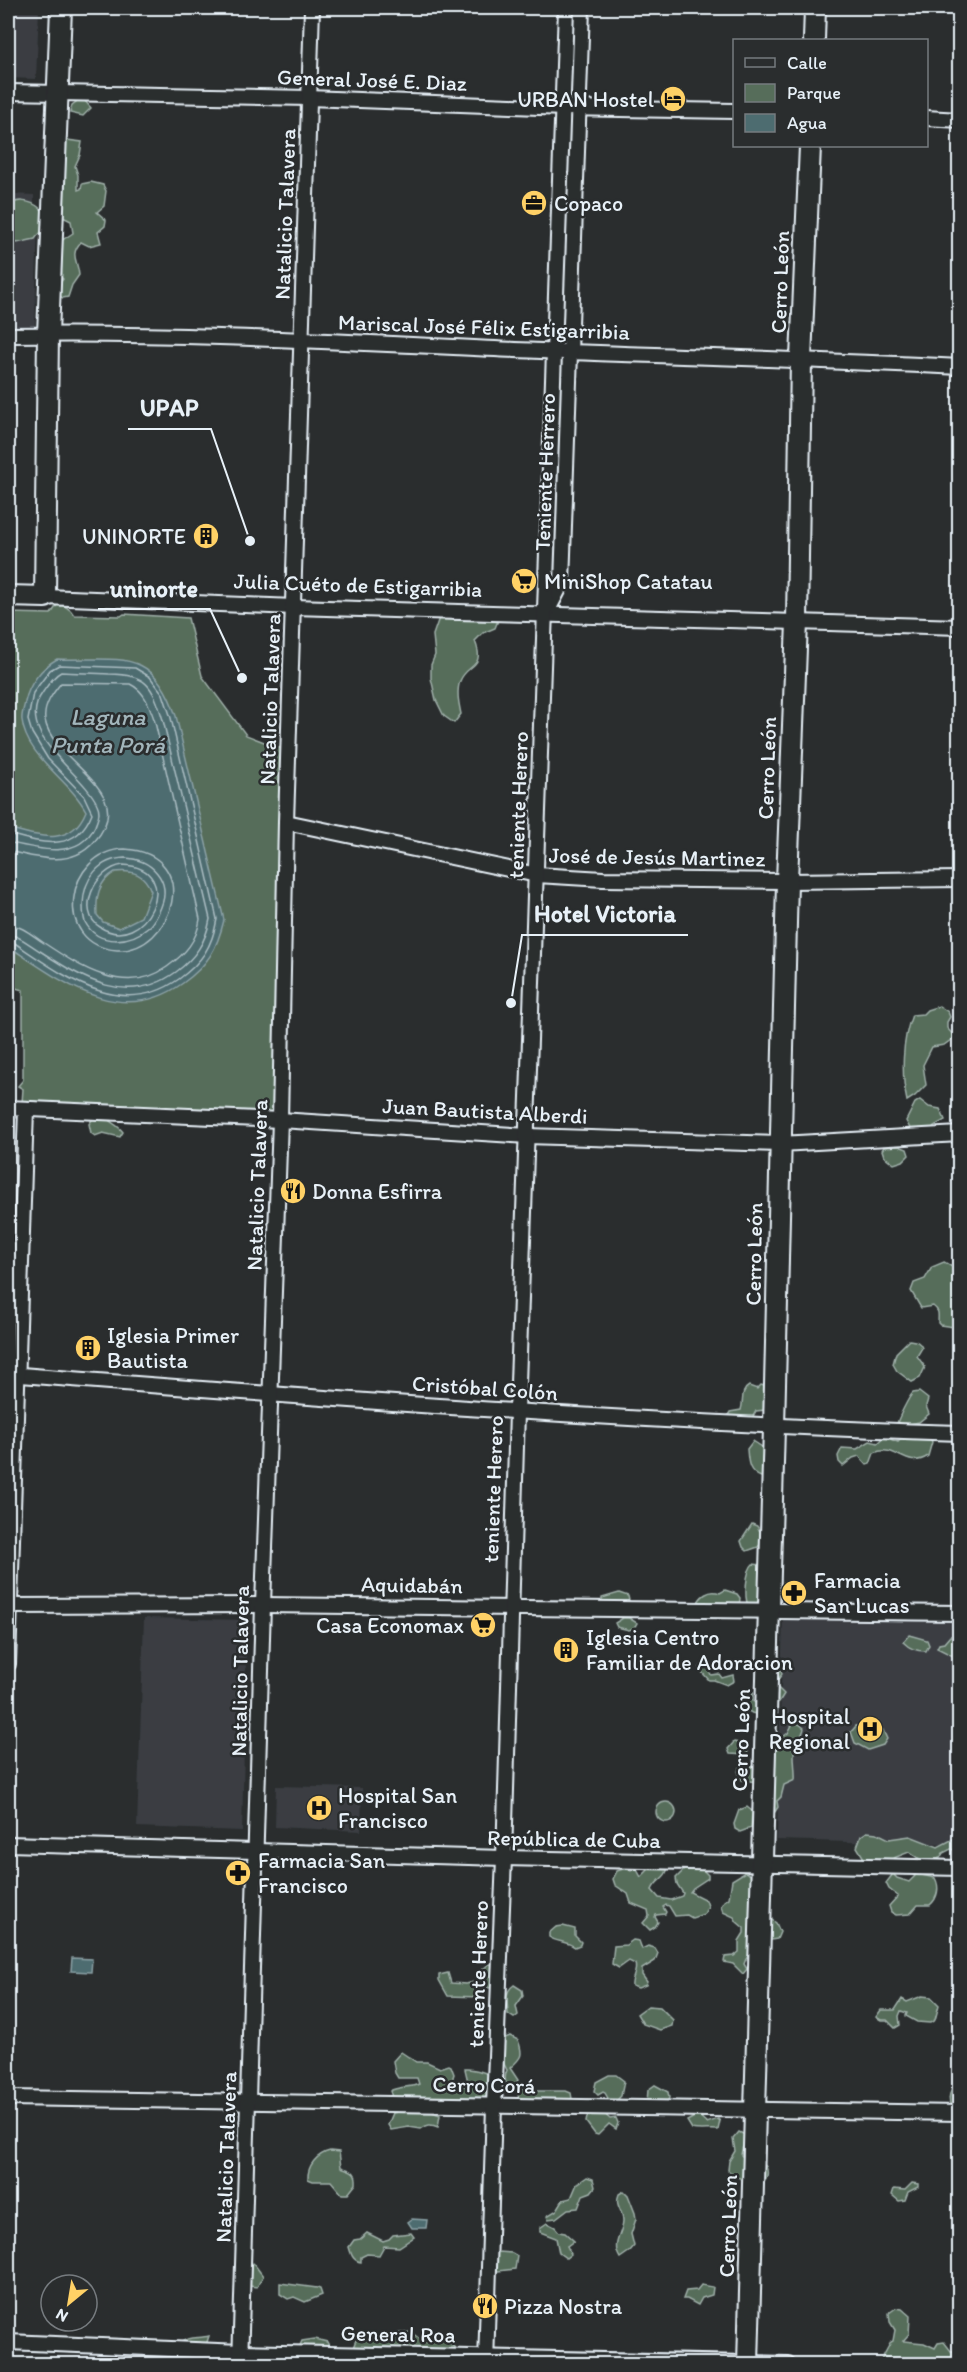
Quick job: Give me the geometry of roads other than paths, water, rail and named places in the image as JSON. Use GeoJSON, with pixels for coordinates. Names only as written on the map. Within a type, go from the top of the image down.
{"type":"FeatureCollection","features":[{"type":"Feature","properties":{"kind":"street"},"geometry":{"type":"LineString","coordinates":[[45,597],[48,334],[61,8]]}},
{"type":"Feature","properties":{"kind":"street","name":"Natalicio Talavera"},"geometry":{"type":"LineString","coordinates":[[241,2358],[312,8]]}},
{"type":"Feature","properties":{"kind":"street","name":"Teniente Herrero"},"geometry":{"type":"LineString","coordinates":[[546,615],[566,8]]}},
{"type":"Feature","properties":{"kind":"street","name":"Teniente Herrero"},"geometry":{"type":"LineString","coordinates":[[546,615],[562,583],[582,8]]}},
{"type":"Feature","properties":{"kind":"street"},"geometry":{"type":"LineString","coordinates":[[814,39],[815,8]]}},
{"type":"Feature","properties":{"kind":"street","name":"General José E. Diaz"},"geometry":{"type":"LineString","coordinates":[[8,92],[309,98],[564,108],[733,111]]}},
{"type":"Feature","properties":{"kind":"street"},"geometry":{"type":"LineString","coordinates":[[928,118],[960,120]]}},
{"type":"Feature","properties":{"kind":"street","name":"Cerro León"},"geometry":{"type":"LineString","coordinates":[[748,2364],[787,881],[797,622],[801,359],[810,147]]}},
{"type":"Feature","properties":{"kind":"street"},"geometry":{"type":"LineString","coordinates":[[559,238],[575,238]]}},
{"type":"Feature","properties":{"kind":"street","name":"Mariscal José Félix Estigarribia"},"geometry":{"type":"LineString","coordinates":[[8,335],[303,340],[960,367]]}},
{"type":"Feature","properties":{"kind":"street","name":"Julia Cuéto de Estigarribia"},"geometry":{"type":"LineString","coordinates":[[8,596],[294,608],[960,627]]}},
{"type":"Feature","properties":{"kind":"street","name":"teniente Herero"},"geometry":{"type":"LineString","coordinates":[[486,2361],[504,1858],[510,1607],[546,615]]}},
{"type":"Feature","properties":{"kind":"street","name":"José de Jesús Martinez"},"geometry":{"type":"LineString","coordinates":[[286,822],[537,874],[603,879],[787,881],[960,879]]}},
{"type":"Feature","properties":{"kind":"street","name":"Juan Bautista Alberdi"},"geometry":{"type":"LineString","coordinates":[[8,1108],[280,1120],[527,1136],[780,1144],[960,1134]]}},
{"type":"Feature","properties":{"kind":"street"},"geometry":{"type":"LineString","coordinates":[[8,1664],[12,1375],[26,1109]]}},
{"type":"Feature","properties":{"kind":"street","name":"Cristóbal Colón"},"geometry":{"type":"LineString","coordinates":[[12,1375],[517,1412],[774,1427],[960,1433]]}},
{"type":"Feature","properties":{"kind":"street","name":"Aquidabán"},"geometry":{"type":"LineString","coordinates":[[8,1606],[262,1605],[960,1613]]}},
{"type":"Feature","properties":{"kind":"street","name":"República de Cuba"},"geometry":{"type":"LineString","coordinates":[[8,1844],[960,1868]]}},
{"type":"Feature","properties":{"kind":"street","name":"Cerro Corá"},"geometry":{"type":"LineString","coordinates":[[8,2098],[960,2113]]}},
{"type":"Feature","properties":{"kind":"street","name":"General Roa"},"geometry":{"type":"LineString","coordinates":[[8,2342],[241,2358],[788,2364]]}},
{"type":"Feature","properties":{"kind":"water","name":"Laguna Punta Porá"},"geometry":{"type":"Polygon","coordinates":[[[57,659],[116,659],[132,662],[145,668],[157,678],[176,716],[224,920],[215,948],[205,963],[183,983],[160,996],[137,1002],[114,1001],[92,995],[49,973],[8,946],[8,828],[42,836],[63,835],[80,823],[86,811],[70,789],[40,757],[25,733],[22,720],[29,689],[41,672],[57,659]],[[115,872],[105,880],[99,890],[97,902],[97,915],[103,922],[119,928],[141,917],[151,891],[138,874],[115,872]]]}},
{"type":"Feature","properties":{"kind":"water"},"geometry":{"type":"Polygon","coordinates":[[[72,1958],[92,1959],[91,1972],[71,1971],[72,1958]]]}},
{"type":"Feature","properties":{"kind":"water"},"geometry":{"type":"Polygon","coordinates":[[[412,2219],[427,2220],[426,2228],[412,2228],[408,2222],[412,2219]]]}},
{"type":"Feature","properties":{"kind":"place","name":"URBAN Hostel"},"geometry":{"type":"Point","coordinates":[673,99]}},
{"type":"Feature","properties":{"kind":"place","name":"Copaco"},"geometry":{"type":"Point","coordinates":[534,203]}},
{"type":"Feature","properties":{"kind":"place","name":"UNINORTE"},"geometry":{"type":"Point","coordinates":[206,536]}},
{"type":"Feature","properties":{"kind":"place","name":"UPAP"},"geometry":{"type":"Point","coordinates":[250,541]}},
{"type":"Feature","properties":{"kind":"place","name":"MiniShop Catatau"},"geometry":{"type":"Point","coordinates":[524,581]}},
{"type":"Feature","properties":{"kind":"place","name":"uninorte"},"geometry":{"type":"Point","coordinates":[242,678]}},
{"type":"Feature","properties":{"kind":"place","name":"Hotel Victoria"},"geometry":{"type":"Point","coordinates":[511,1003]}},
{"type":"Feature","properties":{"kind":"place","name":"Donna Esfirra"},"geometry":{"type":"Point","coordinates":[293,1191]}},
{"type":"Feature","properties":{"kind":"place","name":"Iglesia Primer Bautista"},"geometry":{"type":"Point","coordinates":[88,1348]}},
{"type":"Feature","properties":{"kind":"place","name":"Farmacia San Lucas"},"geometry":{"type":"Point","coordinates":[794,1593]}},
{"type":"Feature","properties":{"kind":"place","name":"Casa Economax"},"geometry":{"type":"Point","coordinates":[483,1625]}},
{"type":"Feature","properties":{"kind":"place","name":"Iglesia Centro Familiar de Adoracion"},"geometry":{"type":"Point","coordinates":[566,1650]}},
{"type":"Feature","properties":{"kind":"place","name":"Hospital Regional"},"geometry":{"type":"Point","coordinates":[870,1729]}},
{"type":"Feature","properties":{"kind":"place","name":"Hospital San Francisco"},"geometry":{"type":"Point","coordinates":[319,1808]}},
{"type":"Feature","properties":{"kind":"place","name":"Farmacia San Francisco"},"geometry":{"type":"Point","coordinates":[238,1873]}},
{"type":"Feature","properties":{"kind":"place","name":"Pizza Nostra"},"geometry":{"type":"Point","coordinates":[485,2306]}}]}
